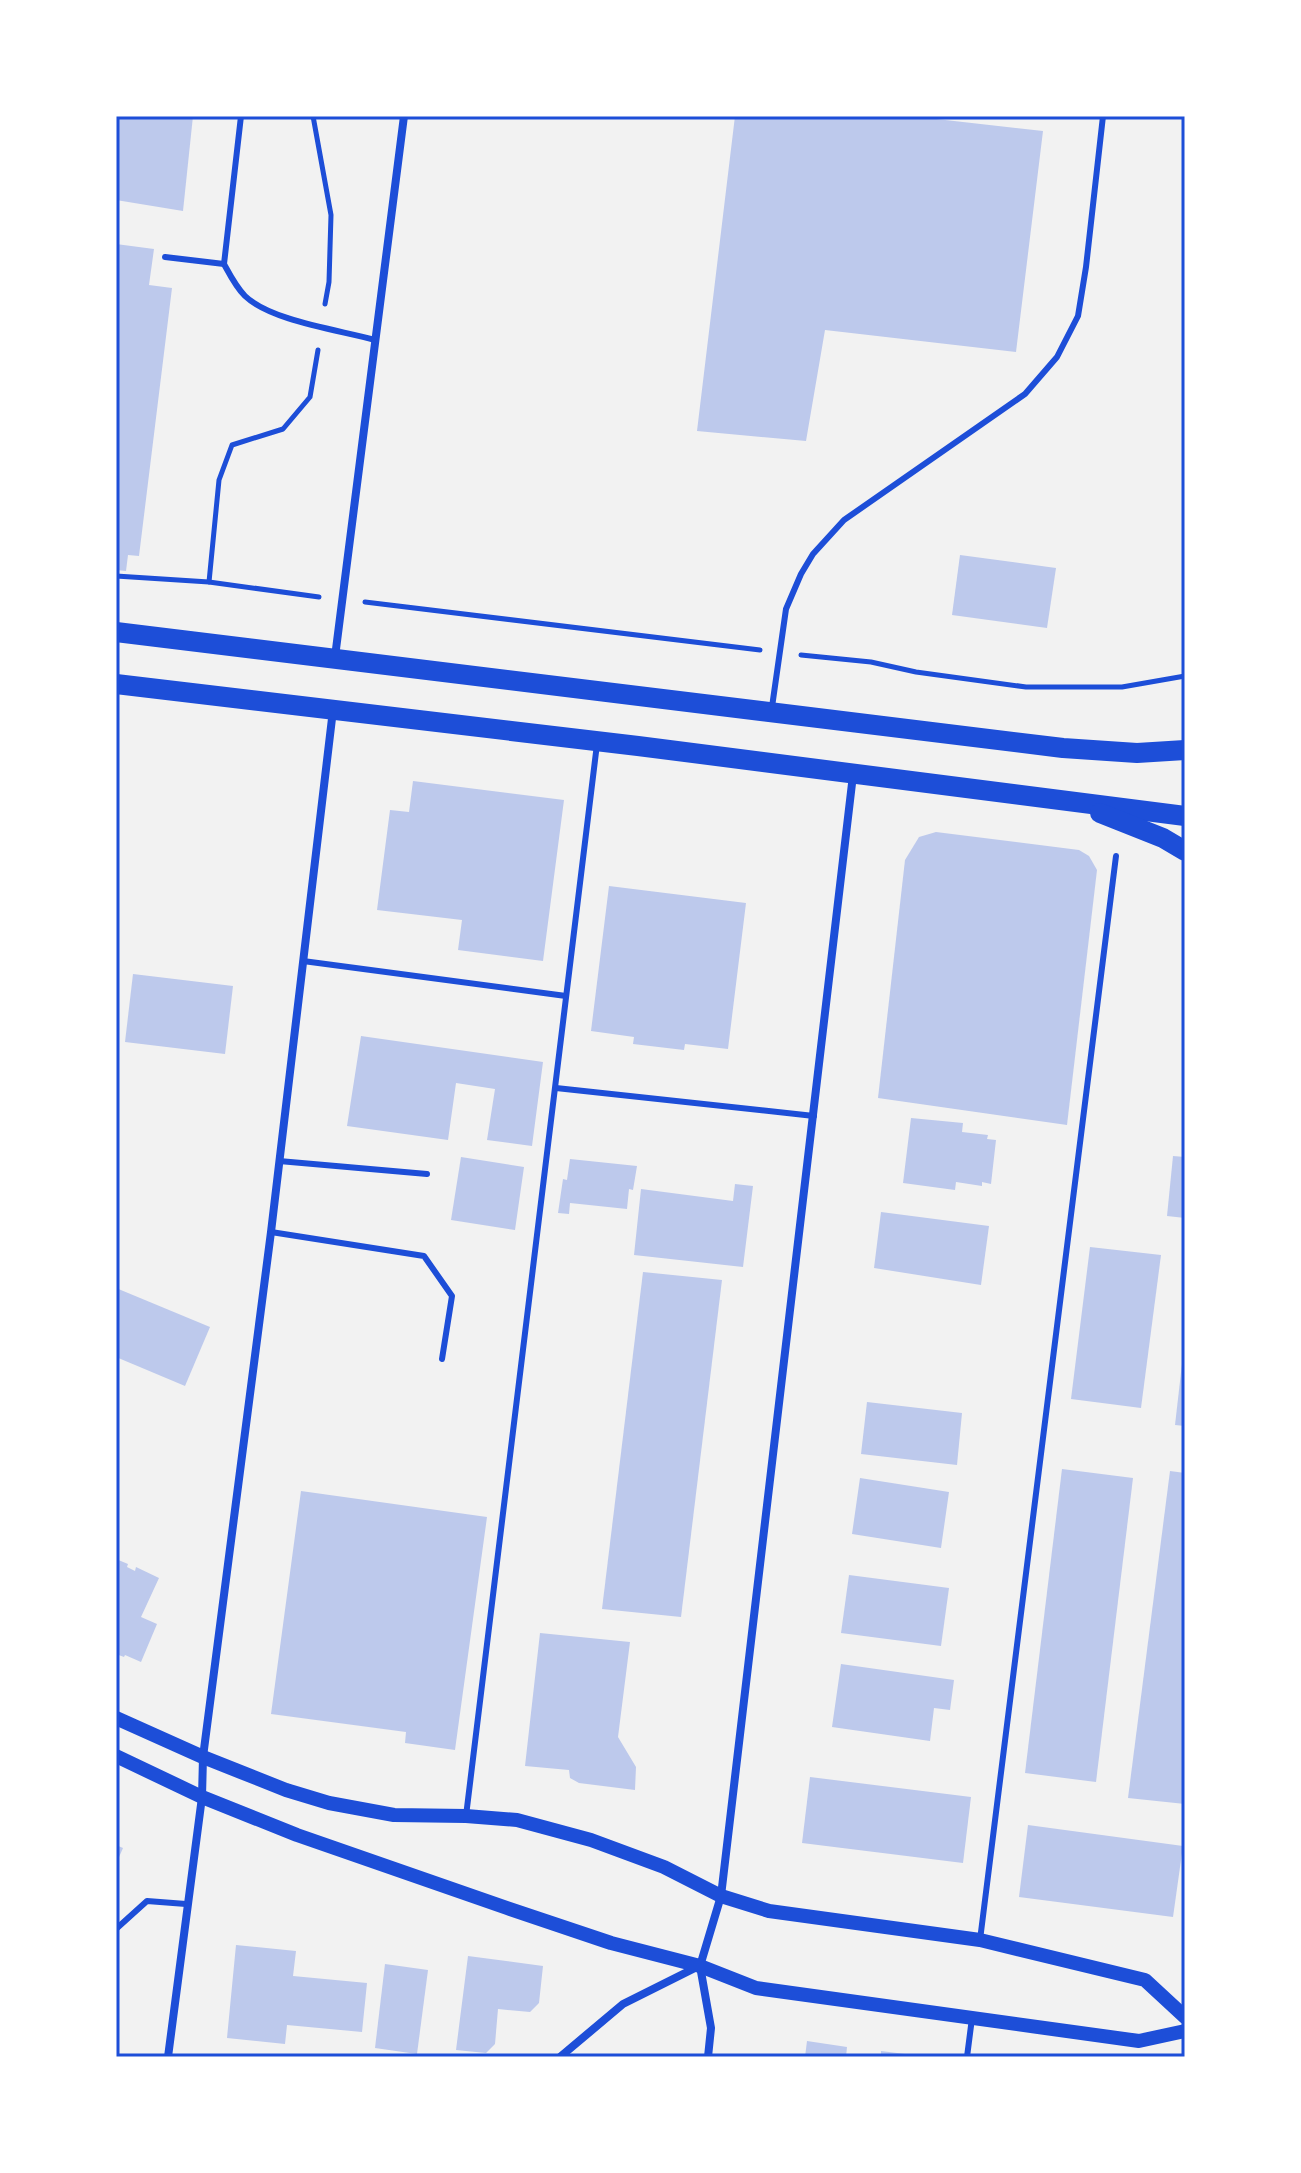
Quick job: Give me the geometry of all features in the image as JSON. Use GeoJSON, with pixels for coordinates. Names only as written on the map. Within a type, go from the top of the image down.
{"type":"FeatureCollection","features":[{"type":"Feature","properties":{"kind":"main road"},"geometry":{"type":"LineString","coordinates":[[116,632],[1063,748],[1137,753],[1185,750]]}},
{"type":"Feature","properties":{"kind":"main road"},"geometry":{"type":"LineString","coordinates":[[116,684],[1185,816]]}},
{"type":"Feature","properties":{"kind":"main road"},"geometry":{"type":"LineString","coordinates":[[1067,801],[1129,824],[1185,851]]}},
{"type":"Feature","properties":{"kind":"street"},"geometry":{"type":"LineString","coordinates":[[335,657],[404,116]]}},
{"type":"Feature","properties":{"kind":"street"},"geometry":{"type":"LineString","coordinates":[[168,2057],[334,709]]}},
{"type":"Feature","properties":{"kind":"street"},"geometry":{"type":"LineString","coordinates":[[708,2057],[711,2028],[700,1966],[721,1896],[854,774]]}},
{"type":"Feature","properties":{"kind":"street"},"geometry":{"type":"LineString","coordinates":[[116,1718],[286,1790],[352,1808],[412,1817],[466,1816],[517,1820],[591,1840],[664,1867],[721,1896],[769,1911],[980,1940],[1145,1980],[1185,2017]]}},
{"type":"Feature","properties":{"kind":"street"},"geometry":{"type":"LineString","coordinates":[[116,1756],[202,1797],[297,1835],[611,1943],[700,1966],[756,1988],[1139,2041],[1185,2031]]}},
{"type":"Feature","properties":{"kind":"street"},"geometry":{"type":"LineString","coordinates":[[560,2057],[623,2004],[700,1966]]}},
{"type":"Feature","properties":{"kind":"lane"},"geometry":{"type":"LineString","coordinates":[[241,116],[224,264],[232,279],[245,296],[278,315],[375,340]]}},
{"type":"Feature","properties":{"kind":"lane"},"geometry":{"type":"LineString","coordinates":[[771,711],[786,609],[813,554],[844,520],[1025,394],[1057,357],[1078,316],[1103,116]]}},
{"type":"Feature","properties":{"kind":"lane"},"geometry":{"type":"LineString","coordinates":[[165,257],[224,264]]}},
{"type":"Feature","properties":{"kind":"lane"},"geometry":{"type":"LineString","coordinates":[[466,1816],[597,741]]}},
{"type":"Feature","properties":{"kind":"lane"},"geometry":{"type":"LineString","coordinates":[[980,1940],[1116,856]]}},
{"type":"Feature","properties":{"kind":"lane"},"geometry":{"type":"LineString","coordinates":[[303,961],[566,996]]}},
{"type":"Feature","properties":{"kind":"lane"},"geometry":{"type":"LineString","coordinates":[[556,1088],[814,1116]]}},
{"type":"Feature","properties":{"kind":"lane"},"geometry":{"type":"LineString","coordinates":[[279,1161],[427,1174]]}},
{"type":"Feature","properties":{"kind":"lane"},"geometry":{"type":"LineString","coordinates":[[271,1232],[424,1256],[452,1296],[442,1359]]}},
{"type":"Feature","properties":{"kind":"lane"},"geometry":{"type":"LineString","coordinates":[[116,1929],[147,1901],[186,1904]]}},
{"type":"Feature","properties":{"kind":"lane"},"geometry":{"type":"LineString","coordinates":[[967,2057],[972,2018]]}},
{"type":"Feature","properties":{"kind":"path"},"geometry":{"type":"LineString","coordinates":[[209,582],[219,480],[232,445],[283,429],[310,397],[329,282],[331,215],[313,116]]}},
{"type":"Feature","properties":{"kind":"path"},"geometry":{"type":"LineString","coordinates":[[116,576],[209,582],[871,662],[916,672],[1026,687],[1122,687],[1185,676]]}},
{"type":"Feature","properties":{"kind":"building"},"geometry":{"type":"Polygon","coordinates":[[[116,116],[193,116],[183,211],[116,200],[116,116]]]}},
{"type":"Feature","properties":{"kind":"building"},"geometry":{"type":"Polygon","coordinates":[[[735,116],[910,116],[1043,131],[1016,352],[825,330],[806,441],[697,431],[735,116]]]}},
{"type":"Feature","properties":{"kind":"building"},"geometry":{"type":"Polygon","coordinates":[[[116,244],[154,249],[149,285],[172,288],[139,556],[128,555],[126,571],[116,570],[116,244]]]}},
{"type":"Feature","properties":{"kind":"building"},"geometry":{"type":"Polygon","coordinates":[[[960,555],[1056,568],[1047,628],[952,615],[960,555]]]}},
{"type":"Feature","properties":{"kind":"building"},"geometry":{"type":"Polygon","coordinates":[[[413,781],[564,800],[543,961],[458,950],[462,920],[377,910],[390,810],[409,812],[413,781]]]}},
{"type":"Feature","properties":{"kind":"building"},"geometry":{"type":"Polygon","coordinates":[[[936,832],[1079,850],[1089,856],[1097,870],[1067,1125],[878,1098],[905,860],[919,837],[936,832]]]}},
{"type":"Feature","properties":{"kind":"building"},"geometry":{"type":"Polygon","coordinates":[[[609,886],[746,903],[728,1049],[685,1044],[684,1050],[633,1044],[634,1037],[591,1031],[609,886]]]}},
{"type":"Feature","properties":{"kind":"building"},"geometry":{"type":"Polygon","coordinates":[[[133,974],[233,986],[225,1054],[125,1042],[133,974]]]}},
{"type":"Feature","properties":{"kind":"building"},"geometry":{"type":"Polygon","coordinates":[[[361,1036],[543,1062],[532,1146],[487,1140],[495,1089],[456,1083],[448,1140],[347,1126],[361,1036]]]}},
{"type":"Feature","properties":{"kind":"building"},"geometry":{"type":"Polygon","coordinates":[[[911,1118],[963,1123],[962,1132],[988,1135],[987,1139],[996,1140],[991,1184],[982,1182],[982,1186],[956,1182],[955,1190],[903,1183],[911,1118]]]}},
{"type":"Feature","properties":{"kind":"building"},"geometry":{"type":"Polygon","coordinates":[[[1173,1156],[1185,1157],[1185,1218],[1167,1216],[1173,1156]]]}},
{"type":"Feature","properties":{"kind":"building"},"geometry":{"type":"Polygon","coordinates":[[[461,1157],[524,1167],[515,1230],[451,1220],[461,1157]]]}},
{"type":"Feature","properties":{"kind":"building"},"geometry":{"type":"Polygon","coordinates":[[[570,1159],[637,1166],[633,1190],[629,1189],[627,1209],[570,1203],[569,1214],[558,1213],[563,1179],[567,1180],[570,1159]]]}},
{"type":"Feature","properties":{"kind":"building"},"geometry":{"type":"Polygon","coordinates":[[[735,1184],[753,1186],[743,1267],[634,1255],[641,1189],[733,1201],[735,1184]]]}},
{"type":"Feature","properties":{"kind":"building"},"geometry":{"type":"Polygon","coordinates":[[[881,1212],[989,1226],[981,1285],[874,1268],[881,1212]]]}},
{"type":"Feature","properties":{"kind":"building"},"geometry":{"type":"Polygon","coordinates":[[[1090,1247],[1161,1255],[1141,1408],[1071,1399],[1090,1247]]]}},
{"type":"Feature","properties":{"kind":"building"},"geometry":{"type":"Polygon","coordinates":[[[643,1272],[722,1280],[681,1617],[602,1609],[643,1272]]]}},
{"type":"Feature","properties":{"kind":"building"},"geometry":{"type":"Polygon","coordinates":[[[116,1288],[210,1327],[185,1386],[116,1357],[116,1288]]]}},
{"type":"Feature","properties":{"kind":"building"},"geometry":{"type":"Polygon","coordinates":[[[1185,1355],[1185,1426],[1175,1425],[1185,1355]]]}},
{"type":"Feature","properties":{"kind":"building"},"geometry":{"type":"Polygon","coordinates":[[[867,1402],[962,1413],[957,1465],[861,1454],[867,1402]]]}},
{"type":"Feature","properties":{"kind":"building"},"geometry":{"type":"Polygon","coordinates":[[[1062,1469],[1133,1478],[1096,1782],[1025,1773],[1062,1469]]]}},
{"type":"Feature","properties":{"kind":"building"},"geometry":{"type":"Polygon","coordinates":[[[1170,1471],[1185,1473],[1185,1804],[1128,1798],[1170,1471]]]}},
{"type":"Feature","properties":{"kind":"building"},"geometry":{"type":"Polygon","coordinates":[[[860,1478],[949,1492],[941,1548],[852,1534],[860,1478]]]}},
{"type":"Feature","properties":{"kind":"building"},"geometry":{"type":"Polygon","coordinates":[[[301,1491],[487,1517],[455,1750],[405,1743],[406,1732],[271,1714],[301,1491]]]}},
{"type":"Feature","properties":{"kind":"building"},"geometry":{"type":"Polygon","coordinates":[[[116,1559],[135,1571],[136,1567],[159,1578],[141,1617],[157,1624],[141,1662],[116,1654],[116,1559]]]}},
{"type":"Feature","properties":{"kind":"building"},"geometry":{"type":"Polygon","coordinates":[[[849,1575],[949,1588],[941,1646],[841,1633],[849,1575]]]}},
{"type":"Feature","properties":{"kind":"building"},"geometry":{"type":"Polygon","coordinates":[[[540,1633],[630,1642],[618,1737],[636,1767],[635,1790],[579,1783],[570,1778],[569,1770],[525,1766],[540,1633]]]}},
{"type":"Feature","properties":{"kind":"building"},"geometry":{"type":"Polygon","coordinates":[[[841,1664],[954,1680],[950,1710],[934,1708],[930,1741],[832,1727],[841,1664]]]}},
{"type":"Feature","properties":{"kind":"building"},"geometry":{"type":"Polygon","coordinates":[[[810,1777],[971,1797],[963,1863],[802,1843],[810,1777]]]}},
{"type":"Feature","properties":{"kind":"building"},"geometry":{"type":"Polygon","coordinates":[[[1028,1825],[1183,1846],[1173,1917],[1019,1897],[1028,1825]]]}},
{"type":"Feature","properties":{"kind":"building"},"geometry":{"type":"Polygon","coordinates":[[[116,1845],[123,1848],[116,1864],[116,1845]]]}},
{"type":"Feature","properties":{"kind":"building"},"geometry":{"type":"Polygon","coordinates":[[[236,1945],[296,1951],[293,1976],[367,1983],[362,2032],[287,2025],[285,2044],[227,2038],[236,1945]]]}},
{"type":"Feature","properties":{"kind":"building"},"geometry":{"type":"Polygon","coordinates":[[[468,1956],[543,1966],[539,2003],[530,2012],[498,2009],[495,2044],[486,2053],[456,2050],[468,1956]]]}},
{"type":"Feature","properties":{"kind":"building"},"geometry":{"type":"Polygon","coordinates":[[[385,1964],[428,1970],[417,2054],[375,2048],[385,1964]]]}},
{"type":"Feature","properties":{"kind":"building"},"geometry":{"type":"Polygon","coordinates":[[[807,2041],[847,2047],[846,2057],[805,2057],[807,2041]]]}},
{"type":"Feature","properties":{"kind":"building"},"geometry":{"type":"Polygon","coordinates":[[[881,2051],[913,2055],[913,2057],[881,2057],[881,2051]]]}}]}
